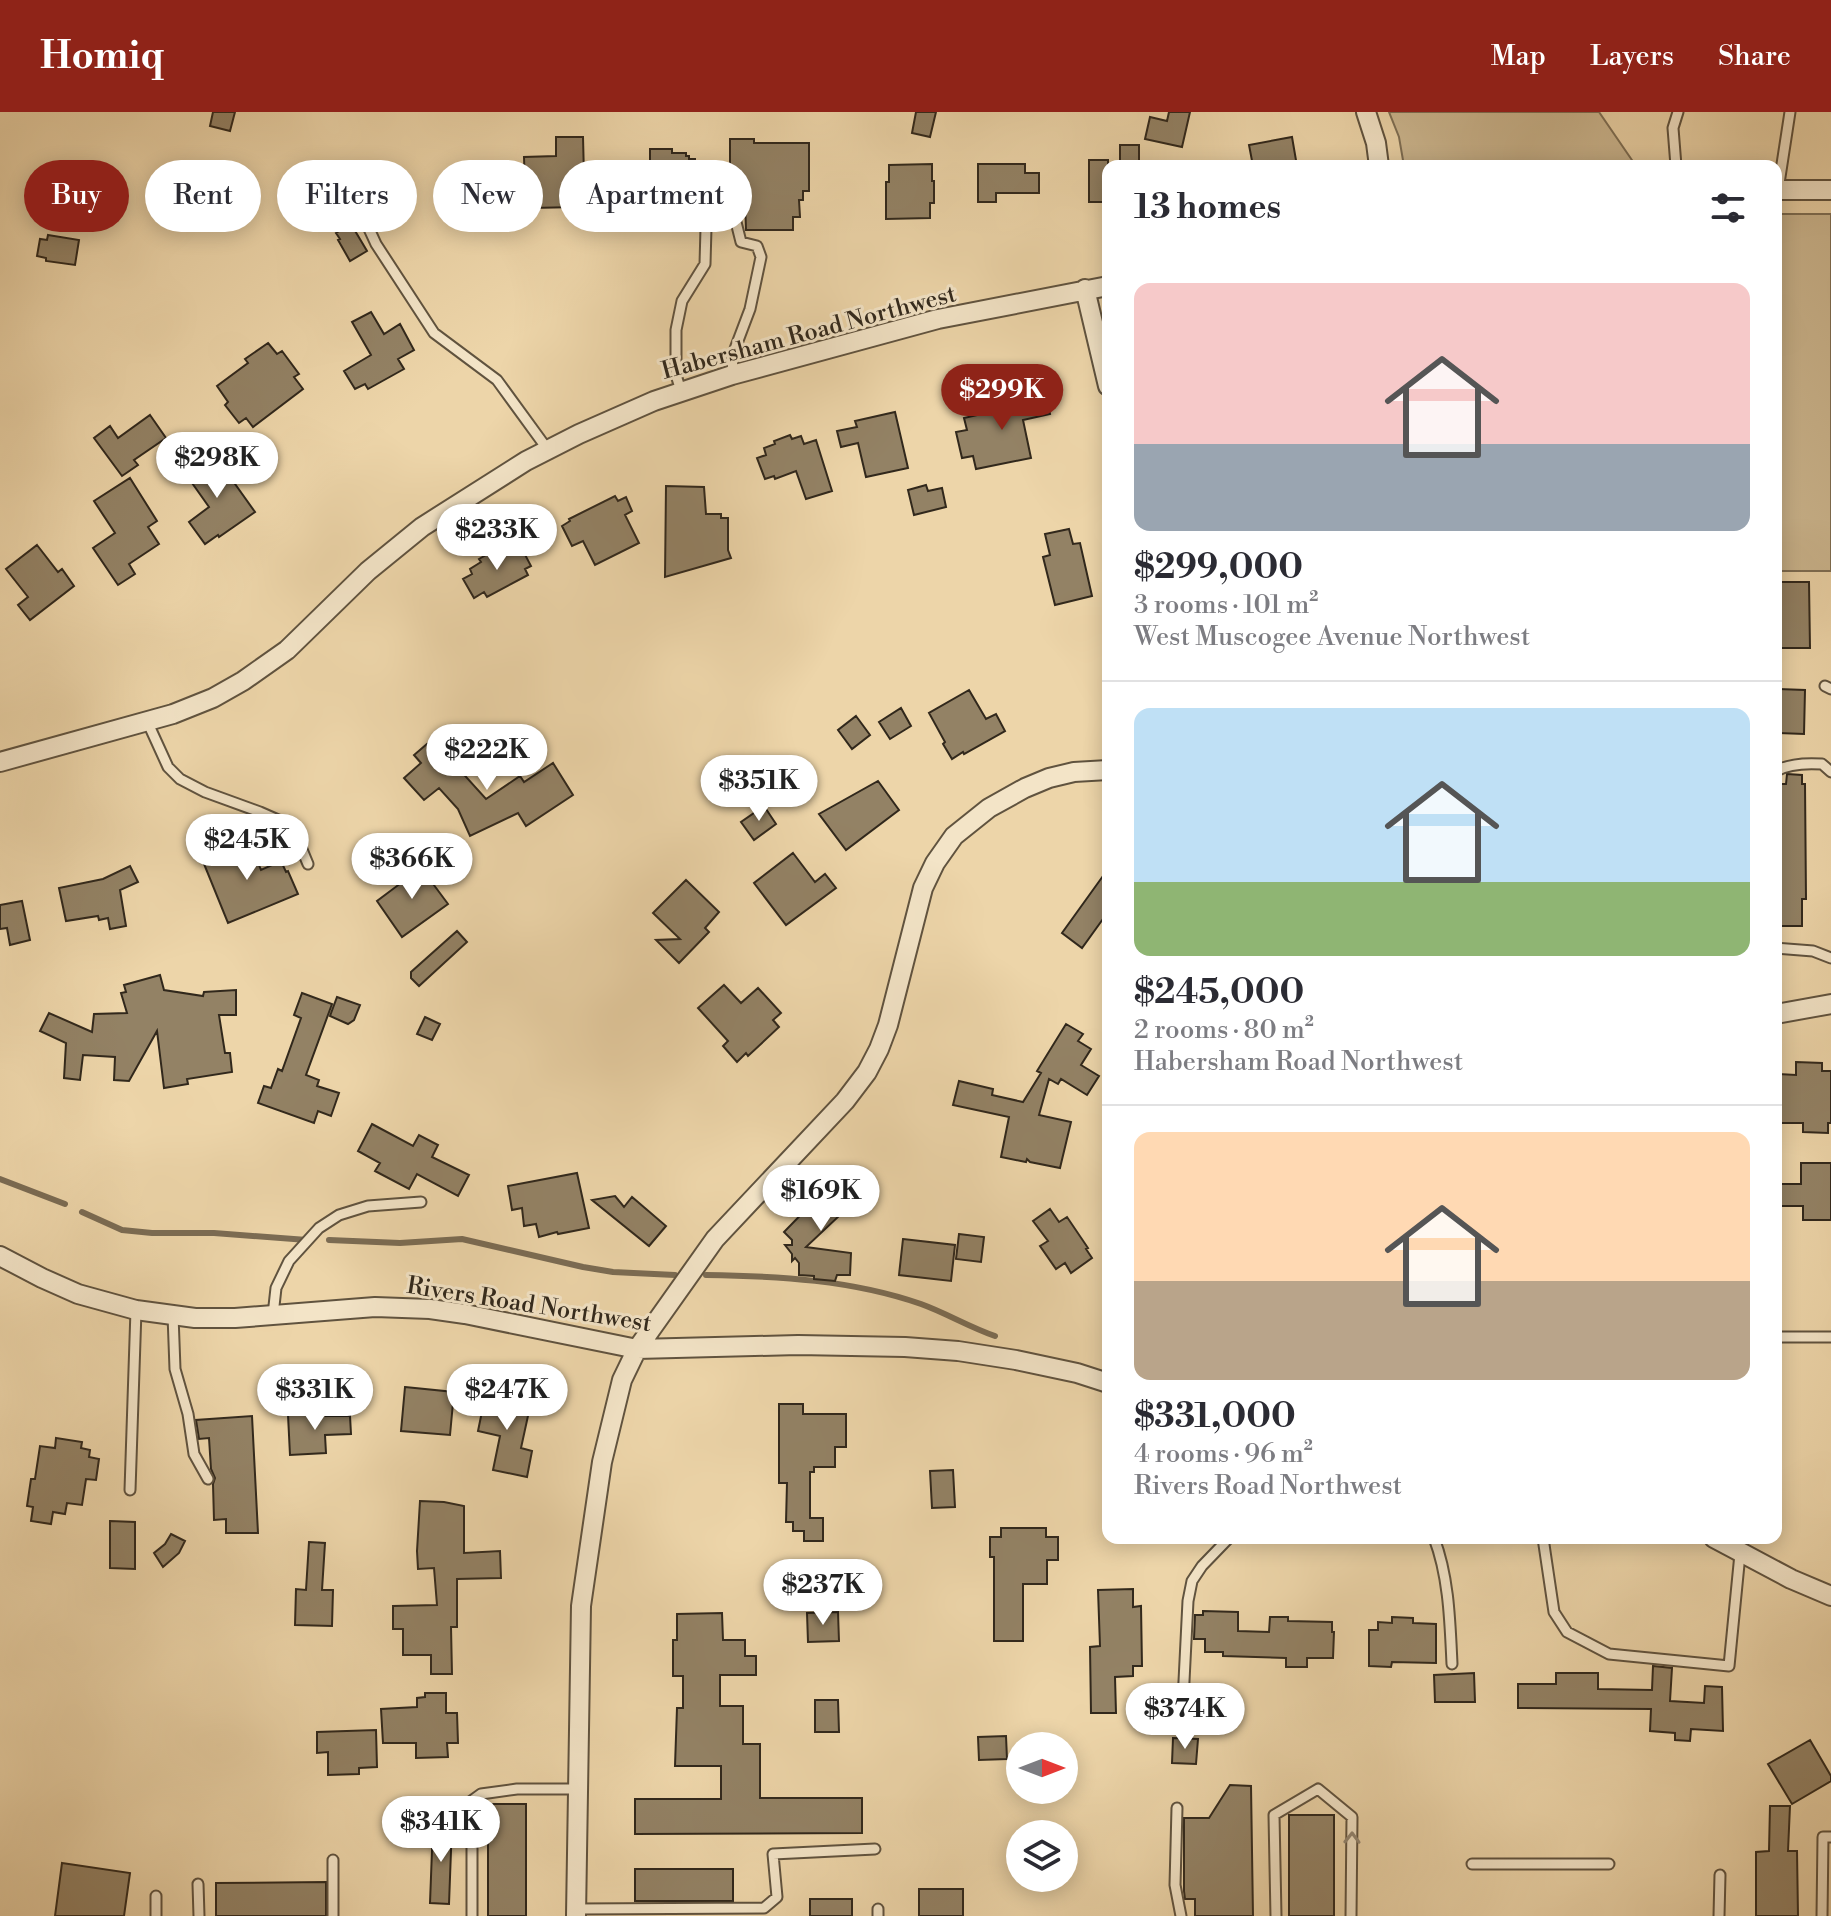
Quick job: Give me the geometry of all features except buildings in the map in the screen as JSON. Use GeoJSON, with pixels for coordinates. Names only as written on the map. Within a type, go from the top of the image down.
{"type":"FeatureCollection","features":[{"type":"Feature","properties":{"kind":"street"},"geometry":{"type":"LineString","coordinates":[[1366,112],[1378,160]]}},
{"type":"Feature","properties":{"kind":"street"},"geometry":{"type":"LineString","coordinates":[[1782,190],[1831,190]]}},
{"type":"Feature","properties":{"kind":"street","name":"Habersham Road Northwest"},"geometry":{"type":"LineString","coordinates":[[0,762],[173,714],[213,698],[287,650],[368,571],[422,527],[526,461],[654,401],[732,375],[938,319],[1102,287]]}},
{"type":"Feature","properties":{"kind":"street"},"geometry":{"type":"LineString","coordinates":[[1085,289],[1102,361]]}},
{"type":"Feature","properties":{"kind":"street"},"geometry":{"type":"LineString","coordinates":[[576,1912],[581,1606],[602,1462],[622,1380],[637,1349],[715,1239],[845,1101],[867,1072],[888,1025],[923,888],[935,863],[954,836],[989,808],[1025,788],[1074,772],[1102,770]]}},
{"type":"Feature","properties":{"kind":"street"},"geometry":{"type":"LineString","coordinates":[[1782,1013],[1831,1004]]}},
{"type":"Feature","properties":{"kind":"street","name":"Rivers Road Northwest"},"geometry":{"type":"LineString","coordinates":[[0,1256],[78,1294],[136,1310],[195,1318],[375,1307],[430,1309],[637,1349],[798,1345],[905,1347],[1016,1360],[1102,1381]]}},
{"type":"Feature","properties":{"kind":"street"},"geometry":{"type":"LineString","coordinates":[[1724,1544],[1831,1596]]}},
{"type":"Feature","properties":{"kind":"lane"},"geometry":{"type":"LineString","coordinates":[[1676,160],[1673,128],[1678,112]]}},
{"type":"Feature","properties":{"kind":"lane"},"geometry":{"type":"LineString","coordinates":[[1782,160],[1790,112]]}},
{"type":"Feature","properties":{"kind":"lane"},"geometry":{"type":"LineString","coordinates":[[370,232],[434,333],[497,380],[548,450]]}},
{"type":"Feature","properties":{"kind":"lane"},"geometry":{"type":"LineString","coordinates":[[681,391],[676,375],[676,330],[682,301],[705,264],[706,232]]}},
{"type":"Feature","properties":{"kind":"lane"},"geometry":{"type":"LineString","coordinates":[[732,375],[733,354],[750,309],[761,257],[757,246],[741,242],[738,232]]}},
{"type":"Feature","properties":{"kind":"lane"},"geometry":{"type":"LineString","coordinates":[[147,721],[168,767],[180,779],[285,823],[298,840],[308,864]]}},
{"type":"Feature","properties":{"kind":"lane"},"geometry":{"type":"LineString","coordinates":[[1782,768],[1822,764],[1831,772]]}},
{"type":"Feature","properties":{"kind":"lane"},"geometry":{"type":"LineString","coordinates":[[1782,948],[1813,951],[1831,958]]}},
{"type":"Feature","properties":{"kind":"lane"},"geometry":{"type":"LineString","coordinates":[[273,1315],[276,1288],[289,1261],[319,1228],[339,1215],[368,1206],[421,1202]]}},
{"type":"Feature","properties":{"kind":"lane"},"geometry":{"type":"LineString","coordinates":[[130,1490],[136,1310]]}},
{"type":"Feature","properties":{"kind":"lane"},"geometry":{"type":"LineString","coordinates":[[173,1315],[175,1369],[188,1414],[194,1454],[208,1479]]}},
{"type":"Feature","properties":{"kind":"lane"},"geometry":{"type":"LineString","coordinates":[[1782,1337],[1831,1337]]}},
{"type":"Feature","properties":{"kind":"lane"},"geometry":{"type":"LineString","coordinates":[[1183,1701],[1188,1601],[1192,1581],[1223,1544]]}},
{"type":"Feature","properties":{"kind":"lane"},"geometry":{"type":"LineString","coordinates":[[1436,1544],[1443,1568],[1452,1664]]}},
{"type":"Feature","properties":{"kind":"lane"},"geometry":{"type":"LineString","coordinates":[[1544,1544],[1554,1612],[1567,1632],[1609,1654],[1729,1666],[1740,1554]]}},
{"type":"Feature","properties":{"kind":"lane"},"geometry":{"type":"LineString","coordinates":[[472,1916],[470,1802],[481,1794],[517,1789],[578,1789]]}},
{"type":"Feature","properties":{"kind":"lane"},"geometry":{"type":"LineString","coordinates":[[1276,1916],[1274,1815],[1318,1789],[1352,1817],[1351,1916]]}},
{"type":"Feature","properties":{"kind":"lane"},"geometry":{"type":"LineString","coordinates":[[1177,1808],[1175,1885],[1181,1916]]}},
{"type":"Feature","properties":{"kind":"lane"},"geometry":{"type":"LineString","coordinates":[[1822,1916],[1823,1837],[1831,1837]]}},
{"type":"Feature","properties":{"kind":"lane"},"geometry":{"type":"LineString","coordinates":[[576,1912],[764,1908],[777,1897],[773,1854],[875,1849]]}},
{"type":"Feature","properties":{"kind":"lane"},"geometry":{"type":"LineString","coordinates":[[333,1860],[333,1916]]}},
{"type":"Feature","properties":{"kind":"lane"},"geometry":{"type":"LineString","coordinates":[[1472,1864],[1609,1864]]}},
{"type":"Feature","properties":{"kind":"lane"},"geometry":{"type":"LineString","coordinates":[[1719,1916],[1720,1875]]}},
{"type":"Feature","properties":{"kind":"lane"},"geometry":{"type":"LineString","coordinates":[[198,1884],[199,1916]]}},
{"type":"Feature","properties":{"kind":"lane"},"geometry":{"type":"LineString","coordinates":[[156,1896],[156,1916]]}},
{"type":"Feature","properties":{"kind":"shaded area"},"geometry":{"type":"Polygon","coordinates":[[[1389,112],[1599,112],[1632,160],[1403,160],[1399,137],[1389,112]]]}},
{"type":"Feature","properties":{"kind":"shaded area"},"geometry":{"type":"Polygon","coordinates":[[[1782,214],[1831,214],[1831,571],[1782,571],[1782,214]]]}},
{"type":"Feature","properties":{"kind":"waterway"},"geometry":{"type":"LineString","coordinates":[[0,1179],[65,1204]]}},
{"type":"Feature","properties":{"kind":"waterway"},"geometry":{"type":"LineString","coordinates":[[82,1212],[122,1230],[307,1240]]}},
{"type":"Feature","properties":{"kind":"waterway"},"geometry":{"type":"LineString","coordinates":[[329,1240],[400,1243],[462,1239],[583,1267],[675,1275]]}},
{"type":"Feature","properties":{"kind":"waterway"},"geometry":{"type":"LineString","coordinates":[[706,1275],[788,1278],[869,1289],[921,1304],[995,1336]]}}]}
